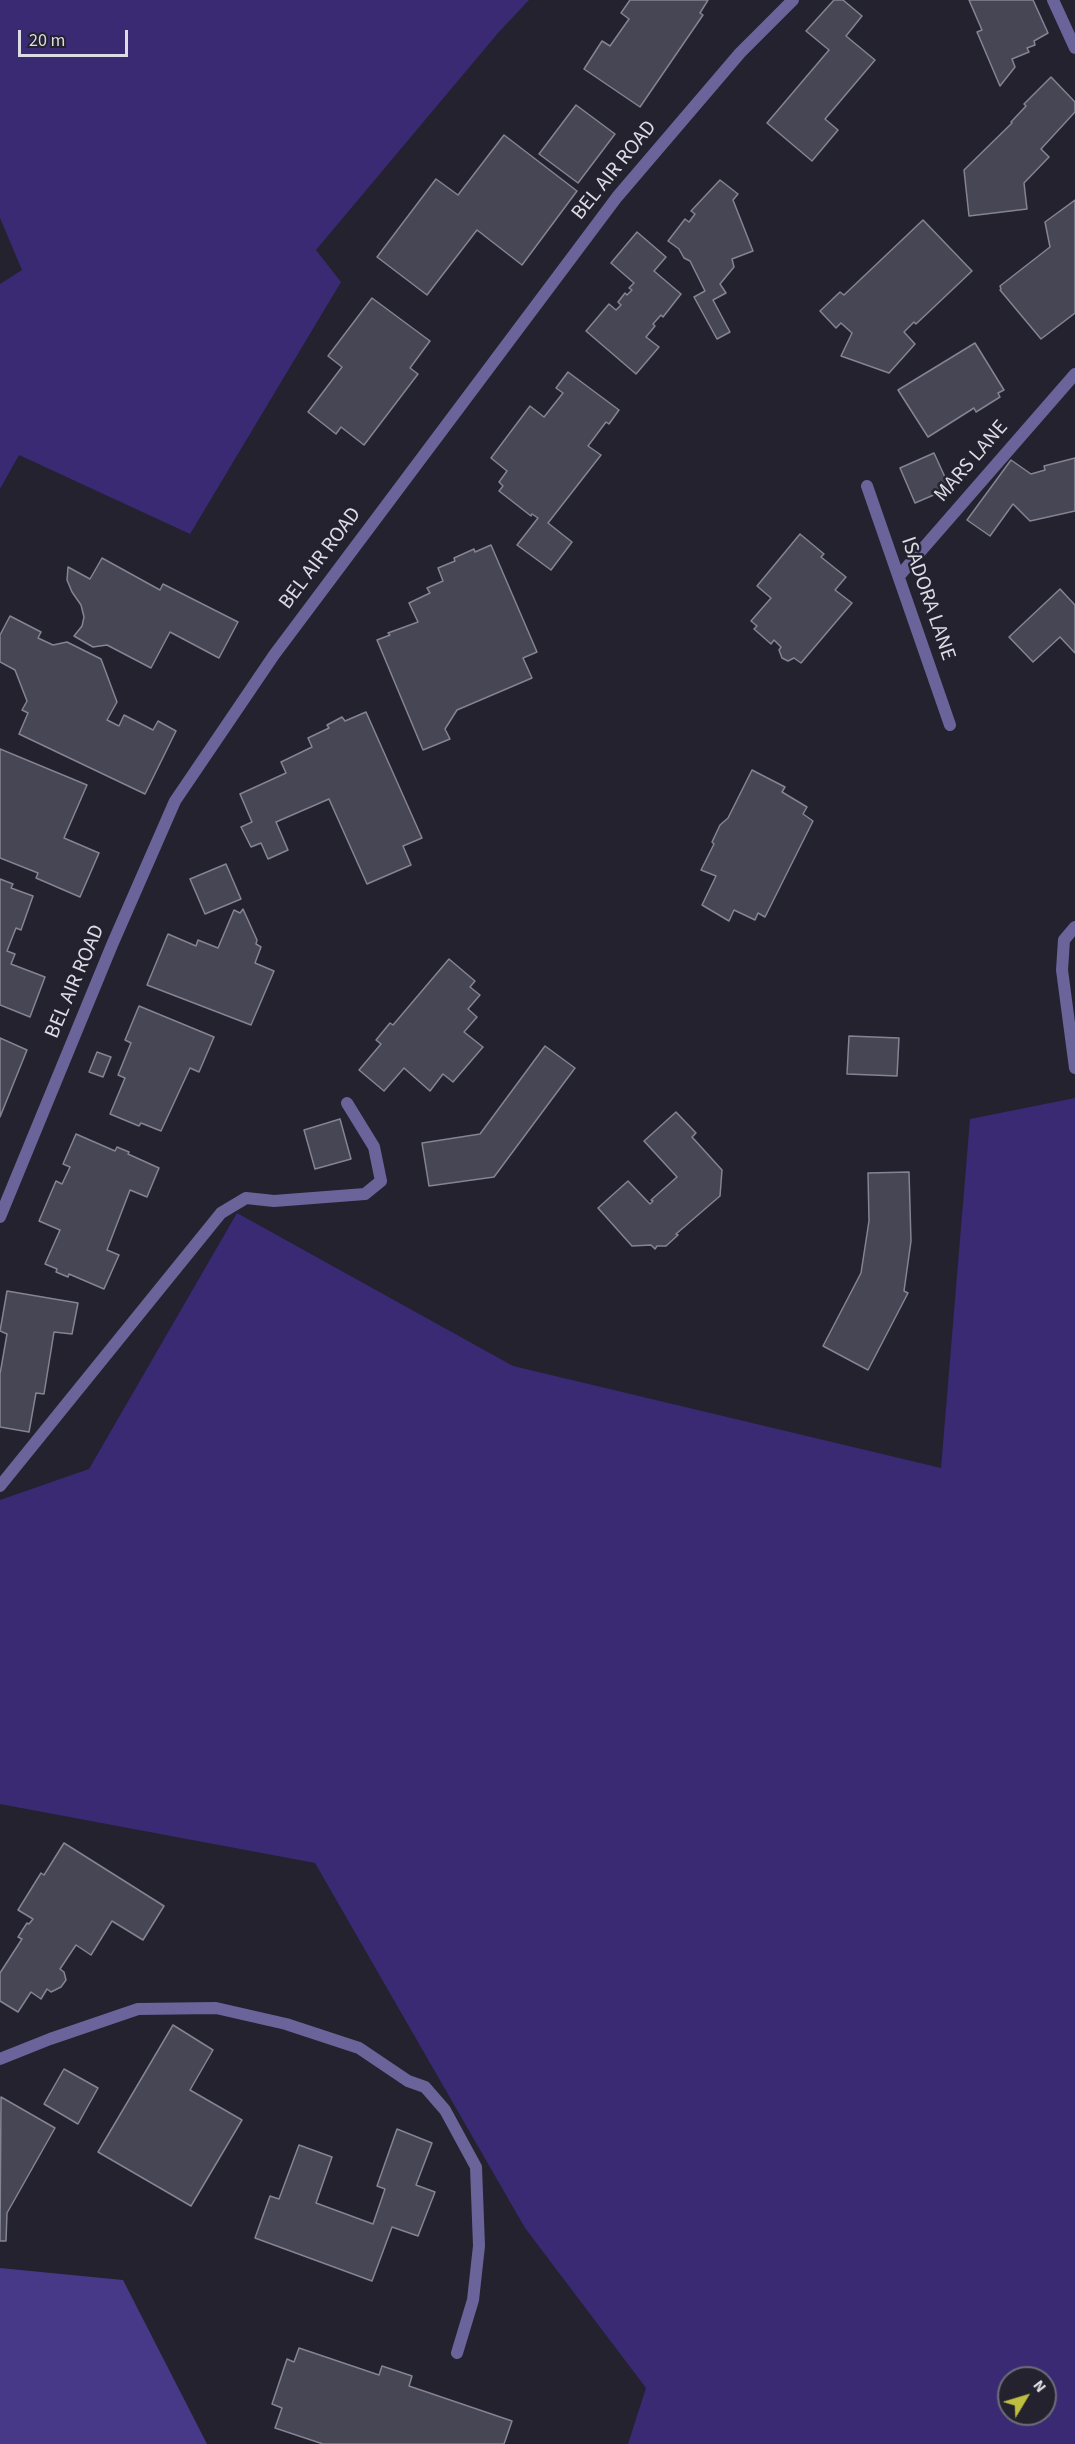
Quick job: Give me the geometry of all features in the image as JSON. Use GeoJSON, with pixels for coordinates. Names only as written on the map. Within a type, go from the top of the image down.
{"type":"FeatureCollection","features":[{"type":"Feature","properties":{"kind":"street","name":"BEL AIR ROAD"},"geometry":{"type":"LineString","coordinates":[[0,1216],[112,945],[175,801],[274,655],[617,197],[740,53],[794,0]]}},
{"type":"Feature","properties":{"kind":"street"},"geometry":{"type":"LineString","coordinates":[[1053,0],[1075,48]]}},
{"type":"Feature","properties":{"kind":"street","name":"MARS LANE"},"geometry":{"type":"LineString","coordinates":[[899,576],[1075,374]]}},
{"type":"Feature","properties":{"kind":"street","name":"ISADORA LANE"},"geometry":{"type":"LineString","coordinates":[[867,486],[950,725]]}},
{"type":"Feature","properties":{"kind":"street"},"geometry":{"type":"LineString","coordinates":[[1075,927],[1064,940],[1062,970],[1075,1068]]}},
{"type":"Feature","properties":{"kind":"street"},"geometry":{"type":"LineString","coordinates":[[0,1486],[220,1213],[246,1198],[273,1201],[365,1194],[381,1181],[374,1147],[346,1103]]}},
{"type":"Feature","properties":{"kind":"street"},"geometry":{"type":"LineString","coordinates":[[0,2059],[138,2009],[216,2008],[285,2024],[359,2048],[408,2082],[424,2087],[444,2110],[476,2168],[478,2246],[473,2300],[457,2353]]}},
{"type":"Feature","properties":{"kind":"shaded area"},"geometry":{"type":"Polygon","coordinates":[[[0,0],[529,0],[498,33],[316,250],[341,282],[190,534],[19,455],[0,489],[0,284],[22,270],[0,218],[0,0]]]}},
{"type":"Feature","properties":{"kind":"shaded area"},"geometry":{"type":"Polygon","coordinates":[[[1075,1098],[1075,2444],[628,2444],[646,2388],[525,2228],[315,1863],[0,1804],[0,1500],[89,1469],[237,1213],[513,1366],[941,1468],[970,1119],[1075,1098]]]}},
{"type":"Feature","properties":{"kind":"shaded area"},"geometry":{"type":"Polygon","coordinates":[[[0,2268],[123,2280],[207,2444],[0,2444],[0,2268]]]}},
{"type":"Feature","properties":{"kind":"building"},"geometry":{"type":"Polygon","coordinates":[[[630,0],[708,0],[700,13],[703,15],[640,107],[584,69],[602,41],[610,46],[629,19],[621,13],[630,0]]]}},
{"type":"Feature","properties":{"kind":"building"},"geometry":{"type":"Polygon","coordinates":[[[834,0],[843,0],[862,16],[846,36],[875,60],[825,119],[838,130],[812,161],[767,123],[829,50],[806,31],[834,0]]]}},
{"type":"Feature","properties":{"kind":"building"},"geometry":{"type":"Polygon","coordinates":[[[969,0],[1033,0],[1048,33],[1034,41],[1035,45],[1027,48],[1029,52],[1012,59],[1015,67],[1000,86],[977,32],[982,30],[969,0]]]}},
{"type":"Feature","properties":{"kind":"building"},"geometry":{"type":"Polygon","coordinates":[[[1051,77],[1075,102],[1075,112],[1041,149],[1049,157],[1024,183],[1027,209],[969,216],[964,170],[1012,123],[1026,106],[1024,104],[1051,77]]]}},
{"type":"Feature","properties":{"kind":"building"},"geometry":{"type":"Polygon","coordinates":[[[576,105],[615,134],[578,183],[539,154],[576,105]]]}},
{"type":"Feature","properties":{"kind":"building"},"geometry":{"type":"Polygon","coordinates":[[[504,135],[577,191],[522,265],[477,230],[427,295],[377,257],[436,179],[458,195],[504,135]]]}},
{"type":"Feature","properties":{"kind":"building"},"geometry":{"type":"Polygon","coordinates":[[[720,180],[738,194],[733,200],[753,251],[732,259],[734,267],[720,284],[726,293],[713,300],[730,332],[717,339],[694,297],[705,291],[690,261],[684,258],[679,249],[668,241],[685,219],[689,222],[695,214],[691,211],[720,180]]]}},
{"type":"Feature","properties":{"kind":"building"},"geometry":{"type":"Polygon","coordinates":[[[1075,200],[1075,313],[1041,339],[1000,290],[1000,286],[1050,247],[1045,222],[1075,200]]]}},
{"type":"Feature","properties":{"kind":"building"},"geometry":{"type":"Polygon","coordinates":[[[923,220],[972,271],[916,324],[914,322],[904,332],[915,344],[889,373],[841,356],[852,333],[841,323],[836,328],[820,311],[840,292],[844,295],[923,220]]]}},
{"type":"Feature","properties":{"kind":"building"},"geometry":{"type":"Polygon","coordinates":[[[637,232],[666,257],[654,271],[681,294],[663,317],[661,315],[653,324],[655,326],[646,337],[659,347],[636,374],[586,331],[609,304],[616,310],[621,305],[618,302],[625,293],[627,295],[632,290],[629,288],[634,283],[611,263],[637,232]]]}},
{"type":"Feature","properties":{"kind":"building"},"geometry":{"type":"Polygon","coordinates":[[[372,298],[430,341],[410,368],[418,374],[364,445],[341,427],[336,434],[308,412],[342,367],[328,356],[372,298]]]}},
{"type":"Feature","properties":{"kind":"building"},"geometry":{"type":"Polygon","coordinates":[[[975,343],[1004,390],[998,393],[1000,397],[976,412],[974,408],[928,437],[898,390],[975,343]]]}},
{"type":"Feature","properties":{"kind":"building"},"geometry":{"type":"Polygon","coordinates":[[[568,372],[619,410],[609,424],[606,422],[588,446],[601,455],[548,523],[572,542],[551,570],[517,545],[538,518],[532,514],[531,516],[499,491],[503,486],[499,482],[507,471],[491,458],[530,406],[544,417],[563,393],[556,388],[568,372]]]}},
{"type":"Feature","properties":{"kind":"building"},"geometry":{"type":"Polygon","coordinates":[[[934,453],[950,488],[915,503],[900,468],[934,453]]]}},
{"type":"Feature","properties":{"kind":"building"},"geometry":{"type":"Polygon","coordinates":[[[1075,458],[1075,511],[1030,521],[1013,504],[990,536],[967,520],[1011,460],[1031,474],[1045,470],[1044,466],[1075,458]]]}},
{"type":"Feature","properties":{"kind":"building"},"geometry":{"type":"Polygon","coordinates":[[[800,534],[824,554],[821,557],[846,577],[835,590],[852,603],[801,663],[794,658],[788,661],[782,658],[779,650],[781,647],[774,640],[771,644],[754,629],[757,626],[751,621],[771,598],[757,586],[800,534]]]}},
{"type":"Feature","properties":{"kind":"building"},"geometry":{"type":"Polygon","coordinates":[[[491,545],[537,652],[523,658],[532,678],[457,710],[445,729],[450,739],[423,750],[377,640],[390,635],[388,633],[418,622],[409,603],[430,593],[427,588],[443,581],[438,568],[474,549],[475,552],[491,545]]]}},
{"type":"Feature","properties":{"kind":"building"},"geometry":{"type":"Polygon","coordinates":[[[102,558],[160,590],[163,584],[238,622],[219,658],[170,632],[151,668],[107,645],[93,647],[74,636],[82,626],[84,617],[81,605],[67,580],[68,567],[90,579],[102,558]]]}},
{"type":"Feature","properties":{"kind":"building"},"geometry":{"type":"Polygon","coordinates":[[[1060,589],[1075,605],[1075,653],[1060,637],[1033,662],[1009,637],[1060,589]]]}},
{"type":"Feature","properties":{"kind":"building"},"geometry":{"type":"Polygon","coordinates":[[[10,616],[41,632],[38,638],[53,645],[67,642],[101,659],[117,702],[107,720],[119,726],[124,715],[153,730],[158,721],[176,731],[145,794],[19,734],[28,713],[22,710],[27,701],[15,670],[0,662],[0,635],[10,616]]]}},
{"type":"Feature","properties":{"kind":"building"},"geometry":{"type":"Polygon","coordinates":[[[366,712],[422,838],[403,846],[411,865],[367,884],[329,799],[276,822],[288,850],[268,859],[261,843],[251,847],[241,827],[252,822],[240,794],[286,773],[281,762],[312,747],[308,738],[329,728],[327,725],[342,717],[345,721],[366,712]]]}},
{"type":"Feature","properties":{"kind":"building"},"geometry":{"type":"Polygon","coordinates":[[[0,749],[87,785],[64,838],[99,853],[80,897],[36,878],[38,873],[0,858],[0,749]]]}},
{"type":"Feature","properties":{"kind":"building"},"geometry":{"type":"Polygon","coordinates":[[[752,770],[785,787],[782,792],[807,807],[803,814],[813,821],[765,917],[758,913],[755,920],[734,910],[729,921],[702,905],[716,876],[701,870],[714,844],[712,842],[720,825],[728,818],[752,770]]]}},
{"type":"Feature","properties":{"kind":"building"},"geometry":{"type":"Polygon","coordinates":[[[226,864],[241,899],[205,914],[190,879],[226,864]]]}},
{"type":"Feature","properties":{"kind":"building"},"geometry":{"type":"Polygon","coordinates":[[[0,879],[13,884],[11,888],[33,896],[21,930],[16,928],[7,951],[15,954],[11,964],[45,977],[30,1017],[0,1005],[0,879]]]}},
{"type":"Feature","properties":{"kind":"building"},"geometry":{"type":"Polygon","coordinates":[[[243,909],[257,940],[256,944],[261,947],[255,963],[274,971],[251,1025],[147,985],[168,934],[196,946],[198,940],[218,948],[234,910],[240,913],[243,909]]]}},
{"type":"Feature","properties":{"kind":"building"},"geometry":{"type":"Polygon","coordinates":[[[449,959],[475,981],[470,987],[480,995],[468,1009],[477,1017],[464,1032],[483,1047],[453,1082],[443,1074],[430,1091],[404,1068],[384,1091],[359,1070],[381,1044],[376,1040],[390,1023],[393,1025],[449,959]]]}},
{"type":"Feature","properties":{"kind":"building"},"geometry":{"type":"Polygon","coordinates":[[[139,1006],[214,1037],[199,1072],[190,1068],[161,1131],[141,1123],[139,1126],[110,1114],[125,1078],[118,1075],[131,1043],[125,1040],[139,1006]]]}},
{"type":"Feature","properties":{"kind":"building"},"geometry":{"type":"Polygon","coordinates":[[[849,1036],[899,1038],[897,1076],[847,1074],[849,1036]]]}},
{"type":"Feature","properties":{"kind":"building"},"geometry":{"type":"Polygon","coordinates":[[[0,1038],[27,1050],[0,1117],[0,1038]]]}},
{"type":"Feature","properties":{"kind":"building"},"geometry":{"type":"Polygon","coordinates":[[[545,1046],[575,1068],[494,1177],[429,1186],[422,1143],[480,1134],[545,1046]]]}},
{"type":"Feature","properties":{"kind":"building"},"geometry":{"type":"Polygon","coordinates":[[[97,1052],[111,1057],[103,1077],[89,1072],[97,1052]]]}},
{"type":"Feature","properties":{"kind":"building"},"geometry":{"type":"Polygon","coordinates":[[[676,1112],[696,1133],[692,1137],[722,1170],[720,1196],[676,1234],[678,1235],[666,1246],[657,1246],[655,1249],[651,1245],[632,1246],[598,1208],[628,1181],[650,1204],[653,1201],[651,1200],[677,1177],[644,1141],[676,1112]]]}},
{"type":"Feature","properties":{"kind":"building"},"geometry":{"type":"Polygon","coordinates":[[[340,1119],[351,1159],[315,1169],[304,1130],[340,1119]]]}},
{"type":"Feature","properties":{"kind":"building"},"geometry":{"type":"Polygon","coordinates":[[[76,1134],[115,1151],[117,1147],[159,1168],[147,1197],[130,1190],[107,1250],[119,1255],[104,1289],[69,1274],[68,1277],[56,1272],[57,1269],[45,1264],[60,1230],[39,1221],[56,1181],[62,1184],[70,1167],[63,1164],[76,1134]]]}},
{"type":"Feature","properties":{"kind":"building"},"geometry":{"type":"Polygon","coordinates":[[[909,1172],[911,1241],[904,1291],[908,1293],[868,1370],[823,1346],[861,1273],[869,1221],[868,1173],[909,1172]]]}},
{"type":"Feature","properties":{"kind":"building"},"geometry":{"type":"Polygon","coordinates":[[[7,1291],[78,1303],[72,1334],[54,1332],[44,1394],[36,1393],[29,1432],[0,1427],[0,1374],[7,1334],[0,1331],[7,1291]]]}},
{"type":"Feature","properties":{"kind":"building"},"geometry":{"type":"Polygon","coordinates":[[[64,1843],[164,1906],[143,1940],[112,1921],[91,1955],[76,1945],[60,1969],[64,1972],[66,1980],[61,1987],[51,1992],[47,1989],[41,1999],[31,1992],[18,2012],[0,2001],[0,1973],[22,1939],[18,1937],[27,1923],[29,1924],[33,1919],[18,1910],[41,1873],[44,1875],[64,1843]]]}},
{"type":"Feature","properties":{"kind":"building"},"geometry":{"type":"Polygon","coordinates":[[[173,2025],[213,2050],[190,2090],[242,2120],[191,2206],[98,2152],[173,2025]]]}},
{"type":"Feature","properties":{"kind":"building"},"geometry":{"type":"Polygon","coordinates":[[[64,2069],[98,2088],[78,2124],[44,2104],[64,2069]]]}},
{"type":"Feature","properties":{"kind":"building"},"geometry":{"type":"Polygon","coordinates":[[[1,2097],[55,2128],[7,2213],[6,2241],[0,2241],[1,2097]]]}},
{"type":"Feature","properties":{"kind":"building"},"geometry":{"type":"Polygon","coordinates":[[[397,2129],[432,2143],[416,2185],[435,2192],[418,2236],[392,2227],[372,2281],[255,2238],[270,2196],[279,2199],[299,2145],[332,2157],[316,2203],[373,2224],[385,2189],[377,2186],[397,2129]]]}},
{"type":"Feature","properties":{"kind":"building"},"geometry":{"type":"Polygon","coordinates":[[[299,2348],[379,2375],[382,2366],[412,2376],[409,2386],[512,2421],[504,2444],[323,2444],[275,2428],[282,2408],[272,2404],[287,2359],[294,2362],[299,2348]]]}}]}
